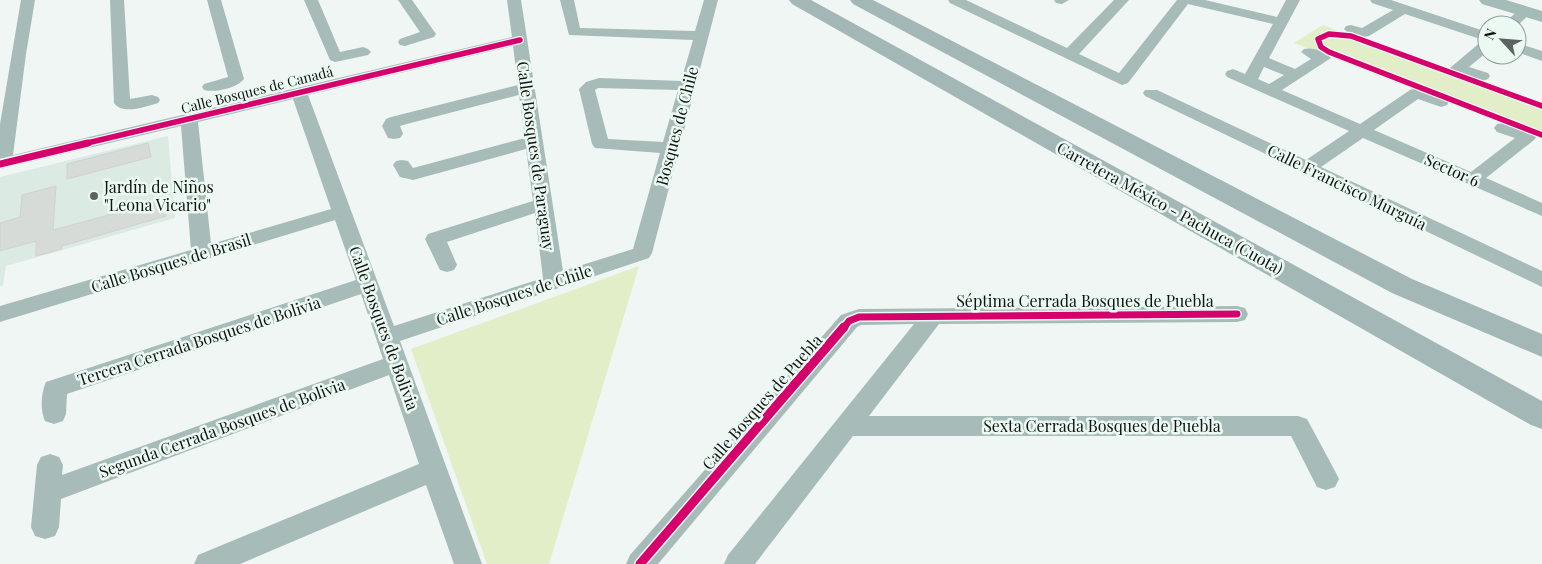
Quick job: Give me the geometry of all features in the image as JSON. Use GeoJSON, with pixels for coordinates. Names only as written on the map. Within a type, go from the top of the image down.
{"type":"FeatureCollection","features":[{"type":"Feature","properties":{"kind":"highway","name":"Carretera México - Pachuca (Cuota)"},"geometry":{"type":"LineString","coordinates":[[798,0],[1542,416]]}},
{"type":"Feature","properties":{"kind":"highway"},"geometry":{"type":"LineString","coordinates":[[859,0],[1402,286],[1542,346]]}},
{"type":"Feature","properties":{"kind":"main road"},"geometry":{"type":"LineString","coordinates":[[1488,0],[1526,7],[1542,17]]}},
{"type":"Feature","properties":{"kind":"street"},"geometry":{"type":"LineString","coordinates":[[1,164],[28,0]]}},
{"type":"Feature","properties":{"kind":"street"},"geometry":{"type":"LineString","coordinates":[[117,0],[122,103],[124,106],[152,100]]}},
{"type":"Feature","properties":{"kind":"street"},"geometry":{"type":"LineString","coordinates":[[210,87],[236,79],[214,0]]}},
{"type":"Feature","properties":{"kind":"street"},"geometry":{"type":"LineString","coordinates":[[311,0],[335,57],[362,52]]}},
{"type":"Feature","properties":{"kind":"street"},"geometry":{"type":"LineString","coordinates":[[405,0],[429,34],[405,42]]}},
{"type":"Feature","properties":{"kind":"street","name":"Calle Bosques de Paraguay"},"geometry":{"type":"LineString","coordinates":[[514,0],[554,282]]}},
{"type":"Feature","properties":{"kind":"street"},"geometry":{"type":"LineString","coordinates":[[567,0],[574,32],[702,36]]}},
{"type":"Feature","properties":{"kind":"street","name":"Bosques de Chile"},"geometry":{"type":"LineString","coordinates":[[642,252],[711,0]]}},
{"type":"Feature","properties":{"kind":"street"},"geometry":{"type":"LineString","coordinates":[[955,0],[1122,80],[1186,0],[1280,22]]}},
{"type":"Feature","properties":{"kind":"street"},"geometry":{"type":"LineString","coordinates":[[1070,54],[1122,0]]}},
{"type":"Feature","properties":{"kind":"street","name":"Sector 6"},"geometry":{"type":"LineString","coordinates":[[1293,0],[1260,60],[1241,78],[1542,210]]}},
{"type":"Feature","properties":{"kind":"street"},"geometry":{"type":"LineString","coordinates":[[1377,0],[1477,34]]}},
{"type":"Feature","properties":{"kind":"street"},"geometry":{"type":"LineString","coordinates":[[1351,29],[1364,34],[1404,9]]}},
{"type":"Feature","properties":{"kind":"street","name":"Calle Bosques de Canadá"},"geometry":{"type":"LineString","coordinates":[[1,164],[520,40]]}},
{"type":"Feature","properties":{"kind":"street"},"geometry":{"type":"LineString","coordinates":[[1527,51],[1542,56]]}},
{"type":"Feature","properties":{"kind":"street"},"geometry":{"type":"LineString","coordinates":[[1271,90],[1323,58],[1309,52]]}},
{"type":"Feature","properties":{"kind":"street"},"geometry":{"type":"LineString","coordinates":[[1477,52],[1458,68],[1482,76]]}},
{"type":"Feature","properties":{"kind":"street"},"geometry":{"type":"LineString","coordinates":[[0,58],[18,54]]}},
{"type":"Feature","properties":{"kind":"street"},"geometry":{"type":"LineString","coordinates":[[1260,60],[1296,75]]}},
{"type":"Feature","properties":{"kind":"street"},"geometry":{"type":"LineString","coordinates":[[671,148],[601,144],[587,89],[599,83],[688,86]]}},
{"type":"Feature","properties":{"kind":"street"},"geometry":{"type":"LineString","coordinates":[[394,134],[391,126],[392,123],[526,88]]}},
{"type":"Feature","properties":{"kind":"street","name":"Calle Bosques de Bolivia"},"geometry":{"type":"LineString","coordinates":[[299,92],[468,564]]}},
{"type":"Feature","properties":{"kind":"street","name":"Calle Francisco Murguía"},"geometry":{"type":"LineString","coordinates":[[1151,93],[1542,280]]}},
{"type":"Feature","properties":{"kind":"street"},"geometry":{"type":"LineString","coordinates":[[1307,168],[1416,93],[1441,102]]}},
{"type":"Feature","properties":{"kind":"street"},"geometry":{"type":"LineString","coordinates":[[189,119],[202,254]]}},
{"type":"Feature","properties":{"kind":"street"},"geometry":{"type":"LineString","coordinates":[[1473,179],[1528,136],[1503,128]]}},
{"type":"Feature","properties":{"kind":"street"},"geometry":{"type":"LineString","coordinates":[[402,165],[406,173],[413,174],[534,141]]}},
{"type":"Feature","properties":{"kind":"street"},"geometry":{"type":"LineString","coordinates":[[447,265],[435,239],[543,204]]}},
{"type":"Feature","properties":{"kind":"street","name":"Calle Bosques de Brasil"},"geometry":{"type":"LineString","coordinates":[[0,314],[342,212]]}},
{"type":"Feature","properties":{"kind":"street","name":"Calle Bosques de Chile"},"geometry":{"type":"LineString","coordinates":[[386,337],[642,252]]}},
{"type":"Feature","properties":{"kind":"street","name":"Tercera Cerrada Bosques de Bolivia"},"geometry":{"type":"LineString","coordinates":[[54,414],[55,389],[368,284]]}},
{"type":"Feature","properties":{"kind":"street","name":"Séptima Cerrada Bosques de Puebla"},"geometry":{"type":"LineString","coordinates":[[933,316],[1237,314]]}},
{"type":"Feature","properties":{"kind":"street"},"geometry":{"type":"LineString","coordinates":[[738,564],[933,316]]}},
{"type":"Feature","properties":{"kind":"street","name":"Calle Bosques de Puebla"},"geometry":{"type":"LineString","coordinates":[[640,564],[849,321],[859,317],[933,316]]}},
{"type":"Feature","properties":{"kind":"street","name":"Segunda Cerrada Bosques de Bolivia"},"geometry":{"type":"LineString","coordinates":[[48,492],[396,363]]}},
{"type":"Feature","properties":{"kind":"street","name":"Sexta Cerrada Bosques de Puebla"},"geometry":{"type":"LineString","coordinates":[[846,426],[1298,426],[1326,479]]}},
{"type":"Feature","properties":{"kind":"street"},"geometry":{"type":"LineString","coordinates":[[45,527],[50,465]]}},
{"type":"Feature","properties":{"kind":"street"},"geometry":{"type":"LineString","coordinates":[[208,564],[434,470]]}},
{"type":"Feature","properties":{"kind":"shaded area","name":"Jardín de Niños \"Leona Vicario\""},"geometry":{"type":"Polygon","coordinates":[[[168,136],[175,218],[6,266],[3,286],[0,286],[0,177],[168,136]]]}},
{"type":"Feature","properties":{"kind":"green space"},"geometry":{"type":"Polygon","coordinates":[[[1323,25],[1542,106],[1542,139],[1294,43],[1323,25]]]}},
{"type":"Feature","properties":{"kind":"green space"},"geometry":{"type":"Polygon","coordinates":[[[639,266],[549,564],[487,564],[411,349],[639,266]]]}},
{"type":"Feature","properties":{"kind":"building"},"geometry":{"type":"Polygon","coordinates":[[[148,143],[151,157],[67,179],[67,164],[148,143]]]}},
{"type":"Feature","properties":{"kind":"building"},"geometry":{"type":"Polygon","coordinates":[[[56,186],[53,230],[165,200],[166,216],[62,246],[62,249],[36,256],[36,241],[0,251],[0,223],[20,217],[22,195],[56,186]]]}},
{"type":"Feature","properties":{"kind":"cycle path"},"geometry":{"type":"LineString","coordinates":[[1542,106],[1351,36],[1329,34],[1318,39],[1321,47],[1329,52],[1542,135]]}},
{"type":"Feature","properties":{"kind":"cycle path"},"geometry":{"type":"LineString","coordinates":[[0,164],[520,40]]}},
{"type":"Feature","properties":{"kind":"cycle path"},"geometry":{"type":"LineString","coordinates":[[640,564],[849,321],[859,317],[1237,314]]}},
{"type":"Feature","properties":{"kind":"place","name":"Jardín de Niños \"Leona Vicario\""},"geometry":{"type":"Point","coordinates":[94,196]}}]}
